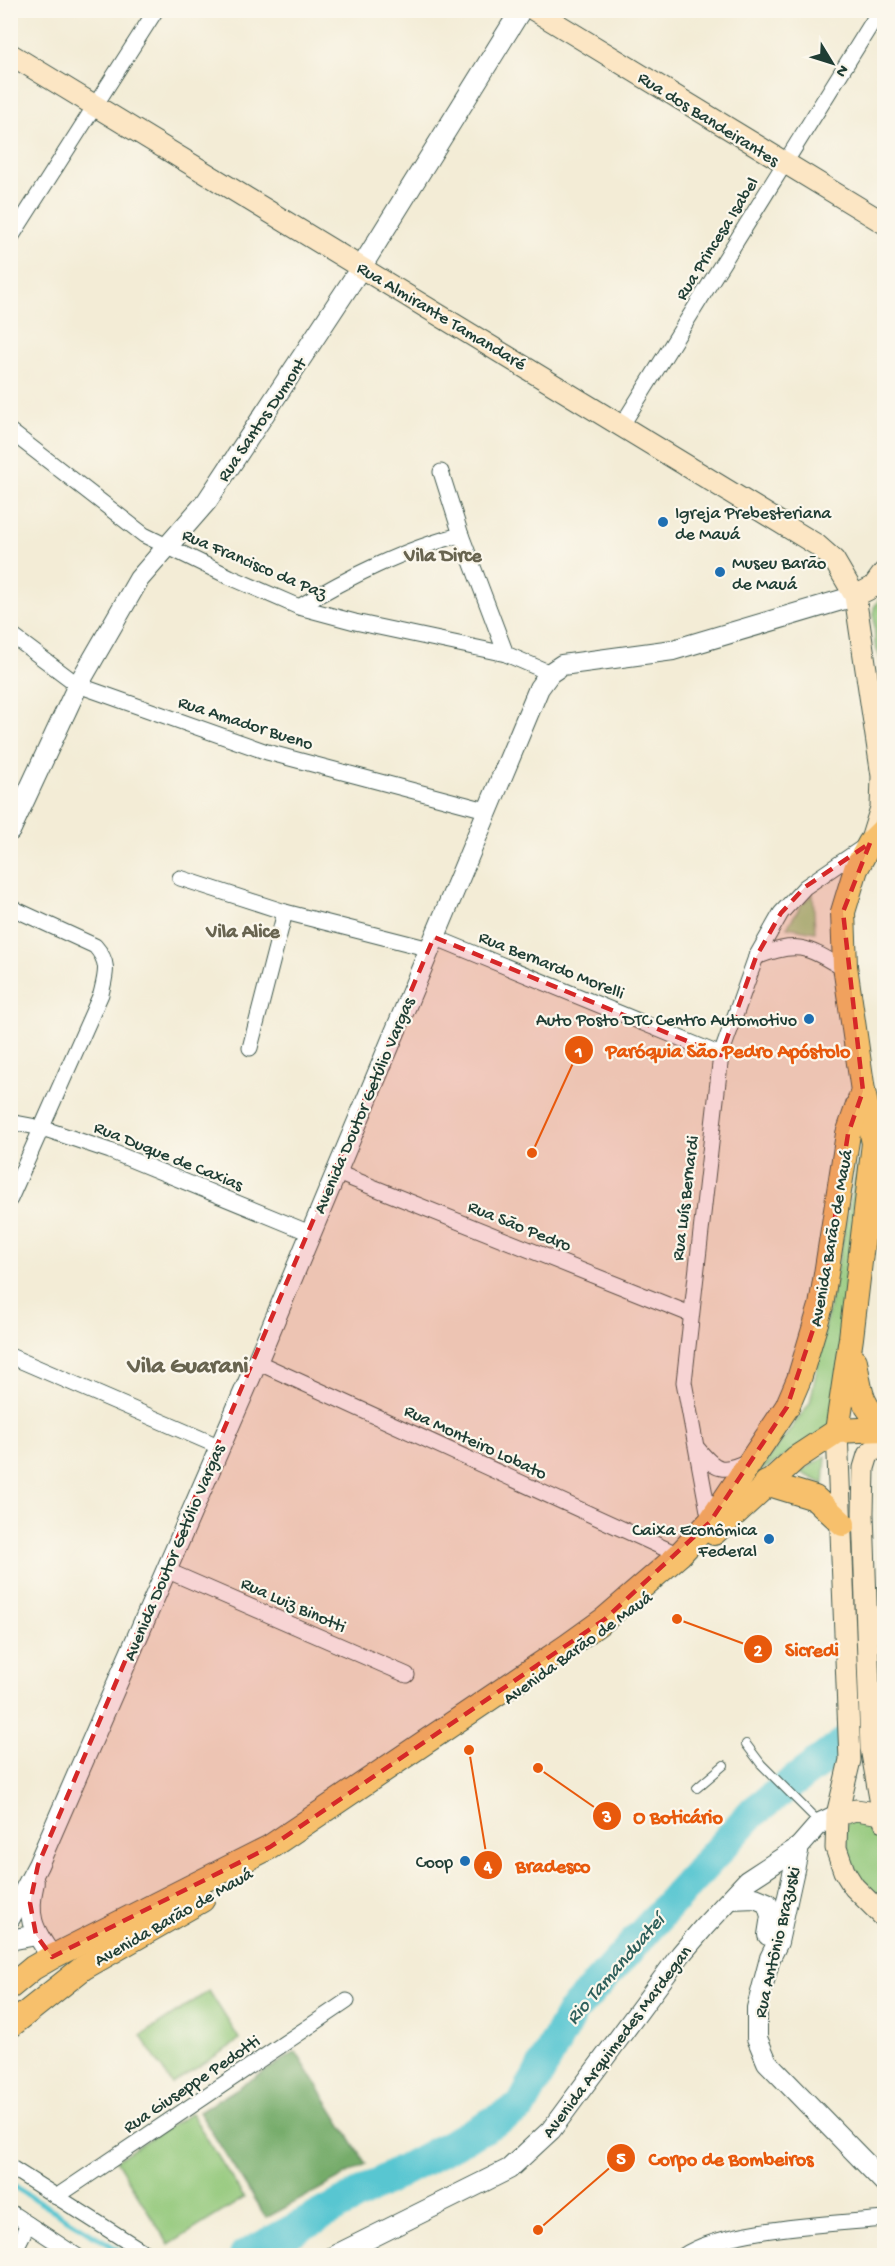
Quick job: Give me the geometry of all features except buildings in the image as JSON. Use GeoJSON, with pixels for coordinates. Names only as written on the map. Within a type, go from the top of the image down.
{"type":"FeatureCollection","features":[{"type":"Feature","properties":{"kind":"main road","name":"Rua dos Bandeirantes"},"geometry":{"type":"LineString","coordinates":[[534,10],[885,223]]}},
{"type":"Feature","properties":{"kind":"main road","name":"Rua Almirante Tamandaré"},"geometry":{"type":"LineString","coordinates":[[10,54],[362,266],[817,545],[834,560],[855,596]]}},
{"type":"Feature","properties":{"kind":"main road"},"geometry":{"type":"LineString","coordinates":[[877,836],[882,776],[855,596],[873,586],[885,572]]}},
{"type":"Feature","properties":{"kind":"main road"},"geometry":{"type":"LineString","coordinates":[[864,653],[885,688]]}},
{"type":"Feature","properties":{"kind":"main road","name":"Avenida Barão de Mauá"},"geometry":{"type":"LineString","coordinates":[[10,2024],[83,1968],[265,1863],[572,1655],[651,1593],[766,1483],[796,1458],[837,1431],[851,1338],[874,1143],[863,1091],[846,970],[843,912],[856,869],[877,836]]}},
{"type":"Feature","properties":{"kind":"main road","name":"Avenida Barão de Mauá"},"geometry":{"type":"LineString","coordinates":[[10,1987],[33,1968],[52,1957],[270,1847],[566,1647],[605,1619],[679,1555],[710,1522],[788,1407],[810,1346],[821,1306],[848,1134],[863,1091]]}},
{"type":"Feature","properties":{"kind":"main road"},"geometry":{"type":"LineString","coordinates":[[851,1338],[861,1400],[870,1413],[885,1427]]}},
{"type":"Feature","properties":{"kind":"main road"},"geometry":{"type":"LineString","coordinates":[[828,1819],[856,1810],[883,1818],[871,1748],[859,1700],[837,1431],[885,1427]]}},
{"type":"Feature","properties":{"kind":"main road"},"geometry":{"type":"LineString","coordinates":[[884,1916],[854,1887],[844,1871],[828,1819],[850,1761],[875,1612],[864,1468],[868,1455],[885,1441]]}},
{"type":"Feature","properties":{"kind":"main road"},"geometry":{"type":"LineString","coordinates":[[766,1483],[815,1498],[843,1524]]}},
{"type":"Feature","properties":{"kind":"main road"},"geometry":{"type":"LineString","coordinates":[[10,2024],[49,1975],[52,1957]]}},
{"type":"Feature","properties":{"kind":"street"},"geometry":{"type":"LineString","coordinates":[[10,239],[156,10]]}},
{"type":"Feature","properties":{"kind":"street","name":"Rua Santos Dumont"},"geometry":{"type":"LineString","coordinates":[[10,831],[15,810],[78,686],[142,574],[207,501],[362,266],[521,10]]}},
{"type":"Feature","properties":{"kind":"street","name":"Rua Princesa Isabel"},"geometry":{"type":"LineString","coordinates":[[622,425],[880,10]]}},
{"type":"Feature","properties":{"kind":"street","name":"Rua Francisco da Paz"},"geometry":{"type":"LineString","coordinates":[[10,431],[123,521],[166,547],[299,607],[355,622],[506,654],[550,673]]}},
{"type":"Feature","properties":{"kind":"street"},"geometry":{"type":"LineString","coordinates":[[441,472],[460,535],[506,654]]}},
{"type":"Feature","properties":{"kind":"street"},"geometry":{"type":"LineString","coordinates":[[299,607],[338,584],[438,540],[460,535]]}},
{"type":"Feature","properties":{"kind":"street"},"geometry":{"type":"LineString","coordinates":[[550,673],[562,665],[581,661],[673,650],[855,596]]}},
{"type":"Feature","properties":{"kind":"street","name":"Rua Amador Bueno"},"geometry":{"type":"LineString","coordinates":[[10,634],[78,686],[267,752],[486,810]]}},
{"type":"Feature","properties":{"kind":"street","name":"Avenida Doutor Getúlio Vargas"},"geometry":{"type":"LineString","coordinates":[[10,1918],[38,1865],[218,1446],[257,1362],[486,810],[538,688],[550,673]]}},
{"type":"Feature","properties":{"kind":"street","name":"Rua Luís Bernardi"},"geometry":{"type":"LineString","coordinates":[[710,1522],[698,1449],[686,1404],[684,1382],[721,1055],[756,957],[781,913],[805,887],[877,836]]}},
{"type":"Feature","properties":{"kind":"street","name":"Rua Bernardo Morelli"},"geometry":{"type":"LineString","coordinates":[[180,878],[285,912],[432,943],[721,1055]]}},
{"type":"Feature","properties":{"kind":"street"},"geometry":{"type":"LineString","coordinates":[[10,907],[95,946],[104,956],[107,968],[100,994],[10,1199]]}},
{"type":"Feature","properties":{"kind":"street"},"geometry":{"type":"LineString","coordinates":[[250,1048],[285,912]]}},
{"type":"Feature","properties":{"kind":"street"},"geometry":{"type":"LineString","coordinates":[[756,957],[782,946],[799,947],[819,954],[846,970]]}},
{"type":"Feature","properties":{"kind":"street","name":"Rua Duque de Caxias"},"geometry":{"type":"LineString","coordinates":[[10,1122],[42,1128],[110,1151],[310,1233]]}},
{"type":"Feature","properties":{"kind":"street","name":"Rua São Pedro"},"geometry":{"type":"LineString","coordinates":[[335,1172],[690,1314]]}},
{"type":"Feature","properties":{"kind":"street"},"geometry":{"type":"LineString","coordinates":[[10,1356],[218,1446]]}},
{"type":"Feature","properties":{"kind":"street","name":"Rua Monteiro Lobato"},"geometry":{"type":"LineString","coordinates":[[257,1362],[679,1555]]}},
{"type":"Feature","properties":{"kind":"street"},"geometry":{"type":"LineString","coordinates":[[698,1449],[712,1466],[723,1469],[734,1468],[753,1459]]}},
{"type":"Feature","properties":{"kind":"street","name":"Rua Luiz Binotti"},"geometry":{"type":"LineString","coordinates":[[166,1570],[407,1675]]}},
{"type":"Feature","properties":{"kind":"street","name":"Rua Antônio Brazuski"},"geometry":{"type":"LineString","coordinates":[[828,1819],[799,1847],[778,1941],[770,1958],[757,2008],[757,2038],[760,2050],[767,2061],[885,2182]]}},
{"type":"Feature","properties":{"kind":"street","name":"Avenida Arquimedes Mardegan"},"geometry":{"type":"LineString","coordinates":[[334,2256],[493,2178],[530,2152],[567,2110],[681,1954],[747,1881],[799,1847]]}},
{"type":"Feature","properties":{"kind":"street","name":"Avenida Doutor Getúlio Vargas"},"geometry":{"type":"LineString","coordinates":[[38,1865],[30,1902],[30,1916],[36,1935],[52,1957]]}},
{"type":"Feature","properties":{"kind":"street"},"geometry":{"type":"LineString","coordinates":[[731,1899],[755,1898],[767,1903],[771,1916],[767,1946],[770,1958]]}},
{"type":"Feature","properties":{"kind":"street"},"geometry":{"type":"LineString","coordinates":[[10,1940],[36,1935]]}},
{"type":"Feature","properties":{"kind":"street","name":"Rua Giuseppe Pedotti"},"geometry":{"type":"LineString","coordinates":[[56,2197],[347,2001]]}},
{"type":"Feature","properties":{"kind":"street"},"geometry":{"type":"LineString","coordinates":[[10,2167],[150,2256]]}},
{"type":"Feature","properties":{"kind":"street"},"geometry":{"type":"LineString","coordinates":[[10,2212],[77,2256]]}},
{"type":"Feature","properties":{"kind":"street"},"geometry":{"type":"LineString","coordinates":[[683,2256],[694,2249],[718,2241],[781,2229],[885,2219]]}},
{"type":"Feature","properties":{"kind":"street"},"geometry":{"type":"LineString","coordinates":[[12,2256],[28,2224]]}},
{"type":"Feature","properties":{"kind":"lane"},"geometry":{"type":"LineString","coordinates":[[746,1744],[761,1764],[799,1802],[828,1819]]}},
{"type":"Feature","properties":{"kind":"lane"},"geometry":{"type":"LineString","coordinates":[[697,1788],[724,1765]]}},
{"type":"Feature","properties":{"kind":"highlighted area"},"geometry":{"type":"Polygon","coordinates":[[[870,843],[843,912],[863,1091],[848,1134],[821,1306],[787,1407],[710,1522],[605,1619],[270,1847],[52,1957],[36,1935],[30,1903],[38,1865],[434,937],[721,1055],[756,957],[781,913],[805,887],[870,843]]]}},
{"type":"Feature","properties":{"kind":"green space"},"geometry":{"type":"Polygon","coordinates":[[[884,591],[884,667],[875,645],[874,608],[884,591]]]}},
{"type":"Feature","properties":{"kind":"green space"},"geometry":{"type":"Polygon","coordinates":[[[813,894],[815,932],[787,927],[802,904],[813,894]]]}},
{"type":"Feature","properties":{"kind":"green space"},"geometry":{"type":"Polygon","coordinates":[[[859,1158],[834,1425],[758,1473],[810,1403],[859,1158]]]}},
{"type":"Feature","properties":{"kind":"green space"},"geometry":{"type":"Polygon","coordinates":[[[826,1456],[824,1484],[800,1472],[826,1456]]]}},
{"type":"Feature","properties":{"kind":"green space"},"geometry":{"type":"Polygon","coordinates":[[[865,1818],[878,1825],[884,1838],[884,1898],[860,1877],[848,1850],[844,1828],[849,1820],[865,1818]]]}},
{"type":"Feature","properties":{"kind":"green space"},"geometry":{"type":"Polygon","coordinates":[[[209,1991],[240,2040],[172,2084],[141,2036],[209,1991]]]}},
{"type":"Feature","properties":{"kind":"green space"},"geometry":{"type":"Polygon","coordinates":[[[296,2052],[366,2164],[266,2218],[199,2112],[296,2052]]]}},
{"type":"Feature","properties":{"kind":"green space"},"geometry":{"type":"Polygon","coordinates":[[[191,2113],[244,2198],[169,2245],[116,2160],[191,2113]]]}},
{"type":"Feature","properties":{"kind":"waterway","name":"Rio Tamanduateí"},"geometry":{"type":"LineString","coordinates":[[245,2256],[521,2107],[572,2012],[752,1813],[884,1713]]}},
{"type":"Feature","properties":{"kind":"waterway"},"geometry":{"type":"LineString","coordinates":[[10,2184],[128,2256]]}},
{"type":"Feature","properties":{"kind":"place","name":"Igreja Prebesteriana de Mauá"},"geometry":{"type":"Point","coordinates":[663,522]}},
{"type":"Feature","properties":{"kind":"place","name":"Museu Barão de Mauá"},"geometry":{"type":"Point","coordinates":[720,572]}},
{"type":"Feature","properties":{"kind":"place","name":"Auto Posto DTC Centro Automotivo"},"geometry":{"type":"Point","coordinates":[809,1019]}},
{"type":"Feature","properties":{"kind":"place","name":"Paróquia São Pedro Apóstolo"},"geometry":{"type":"Point","coordinates":[532,1153]}},
{"type":"Feature","properties":{"kind":"place","name":"Caixa Econômica Federal"},"geometry":{"type":"Point","coordinates":[769,1539]}},
{"type":"Feature","properties":{"kind":"place","name":"Sicredi"},"geometry":{"type":"Point","coordinates":[677,1619]}},
{"type":"Feature","properties":{"kind":"place","name":"Bradesco"},"geometry":{"type":"Point","coordinates":[469,1750]}},
{"type":"Feature","properties":{"kind":"place","name":"O Boticário"},"geometry":{"type":"Point","coordinates":[538,1768]}},
{"type":"Feature","properties":{"kind":"place","name":"Coop"},"geometry":{"type":"Point","coordinates":[465,1861]}},
{"type":"Feature","properties":{"kind":"place","name":"Corpo de Bombeiros"},"geometry":{"type":"Point","coordinates":[538,2230]}},
{"type":"Feature","properties":{"kind":"district","name":"Vila Dirce"},"geometry":{"type":"Point","coordinates":[443,554]}},
{"type":"Feature","properties":{"kind":"district","name":"Vila Alice"},"geometry":{"type":"Point","coordinates":[243,930]}},
{"type":"Feature","properties":{"kind":"district","name":"Vila Guarani"},"geometry":{"type":"Point","coordinates":[188,1364]}}]}
